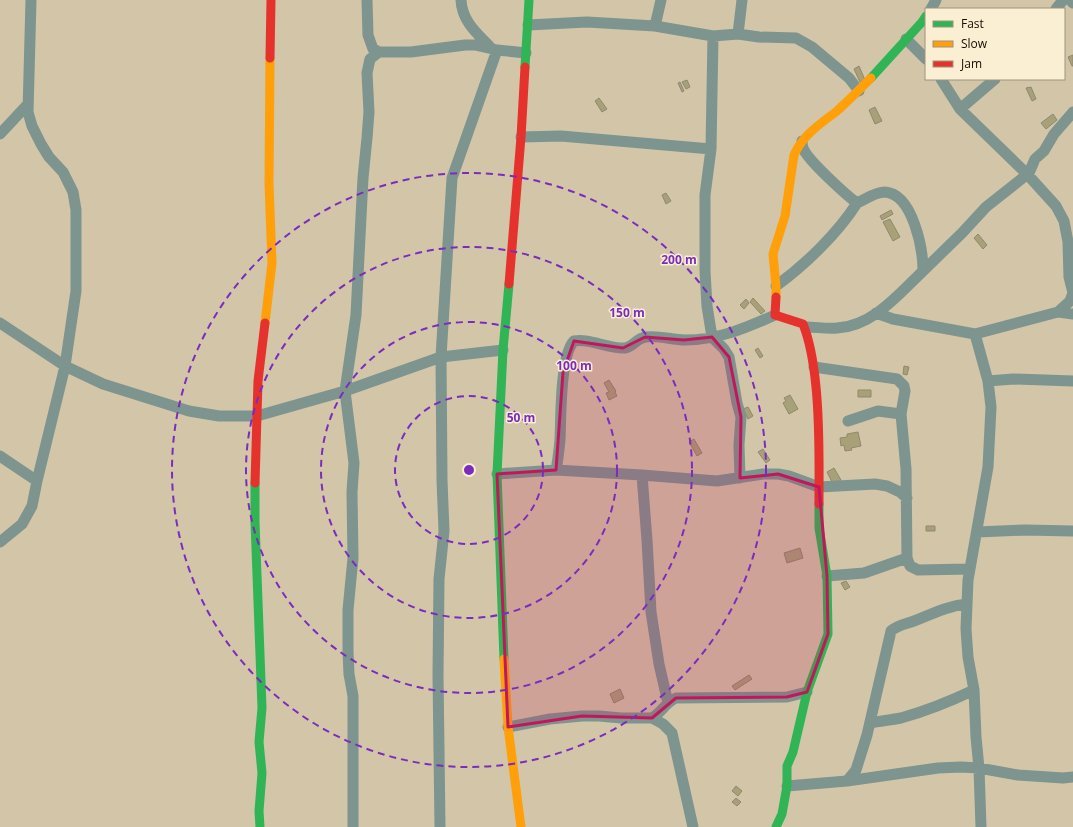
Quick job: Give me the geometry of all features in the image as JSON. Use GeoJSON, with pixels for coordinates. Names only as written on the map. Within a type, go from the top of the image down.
{"type":"FeatureCollection","features":[{"type":"Feature","properties":{"kind":"main road"},"geometry":{"type":"LineString","coordinates":[[260,827],[259,811],[262,772],[259,742],[262,708],[255,487],[258,381],[272,263],[269,182],[271,0]]}},
{"type":"Feature","properties":{"kind":"main road"},"geometry":{"type":"LineString","coordinates":[[520,827],[508,727],[501,603],[497,474],[503,350],[521,137],[529,0]]}},
{"type":"Feature","properties":{"kind":"main road"},"geometry":{"type":"LineString","coordinates":[[776,827],[782,814],[787,786],[786,769],[793,752],[807,692],[826,645],[828,634],[827,576],[819,528],[820,447],[819,417],[814,367],[806,327],[800,322],[775,315],[776,286],[773,254],[785,216],[796,148],[859,91],[925,17]]}},
{"type":"Feature","properties":{"kind":"street"},"geometry":{"type":"LineString","coordinates":[[0,542],[22,524],[32,506],[65,366],[76,291],[76,210],[73,192],[63,172],[45,151],[32,126],[28,112],[31,0]]}},
{"type":"Feature","properties":{"kind":"street"},"geometry":{"type":"LineString","coordinates":[[367,0],[368,35],[373,50],[379,52],[411,52],[475,45],[526,53]]}},
{"type":"Feature","properties":{"kind":"street"},"geometry":{"type":"LineString","coordinates":[[461,0],[465,18],[474,30],[495,49]]}},
{"type":"Feature","properties":{"kind":"street"},"geometry":{"type":"LineString","coordinates":[[655,26],[661,0]]}},
{"type":"Feature","properties":{"kind":"street"},"geometry":{"type":"LineString","coordinates":[[738,34],[742,0]]}},
{"type":"Feature","properties":{"kind":"street"},"geometry":{"type":"LineString","coordinates":[[1057,8],[1063,0]]}},
{"type":"Feature","properties":{"kind":"street"},"geometry":{"type":"LineString","coordinates":[[1070,0],[1073,3]]}},
{"type":"Feature","properties":{"kind":"street"},"geometry":{"type":"LineString","coordinates":[[528,25],[587,22],[655,26],[713,36],[738,34],[759,37],[796,38],[812,47],[849,78],[859,91]]}},
{"type":"Feature","properties":{"kind":"street"},"geometry":{"type":"LineString","coordinates":[[713,36],[711,149],[705,195],[705,271],[707,306],[712,337],[729,357],[733,385],[741,417],[739,445],[740,478]]}},
{"type":"Feature","properties":{"kind":"street"},"geometry":{"type":"LineString","coordinates":[[906,39],[925,58]]}},
{"type":"Feature","properties":{"kind":"street"},"geometry":{"type":"LineString","coordinates":[[440,827],[438,674],[439,579],[444,531],[440,357],[452,178],[495,49]]}},
{"type":"Feature","properties":{"kind":"street"},"geometry":{"type":"LineString","coordinates":[[353,827],[353,696],[349,674],[348,610],[352,558],[352,492],[354,463],[345,391],[356,315],[363,178],[367,138],[367,73],[370,59],[379,52]]}},
{"type":"Feature","properties":{"kind":"street"},"geometry":{"type":"LineString","coordinates":[[943,80],[960,109],[1027,174],[1056,206],[1064,221],[1068,242],[1069,277],[1073,293],[1070,301],[1058,312]]}},
{"type":"Feature","properties":{"kind":"street"},"geometry":{"type":"LineString","coordinates":[[960,109],[994,80]]}},
{"type":"Feature","properties":{"kind":"street"},"geometry":{"type":"LineString","coordinates":[[0,134],[28,104]]}},
{"type":"Feature","properties":{"kind":"street"},"geometry":{"type":"LineString","coordinates":[[806,327],[837,328],[851,326],[891,303],[962,233],[986,207],[1027,174],[1035,158],[1044,151],[1054,134],[1073,112]]}},
{"type":"Feature","properties":{"kind":"street"},"geometry":{"type":"LineString","coordinates":[[521,137],[561,136],[711,149]]}},
{"type":"Feature","properties":{"kind":"street"},"geometry":{"type":"LineString","coordinates":[[802,141],[804,150],[811,159],[841,190],[857,203]]}},
{"type":"Feature","properties":{"kind":"street"},"geometry":{"type":"LineString","coordinates":[[776,286],[787,278],[838,229],[857,203],[874,194],[886,192],[894,194],[901,200],[913,218],[923,255],[923,271]]}},
{"type":"Feature","properties":{"kind":"street"},"geometry":{"type":"LineString","coordinates":[[876,313],[893,319],[974,334],[1058,312],[1073,314]]}},
{"type":"Feature","properties":{"kind":"street"},"geometry":{"type":"LineString","coordinates":[[556,470],[560,441],[564,372],[570,346],[574,341],[623,348],[632,346],[638,339],[645,337],[684,340],[704,339],[745,329],[775,315]]}},
{"type":"Feature","properties":{"kind":"street"},"geometry":{"type":"LineString","coordinates":[[0,323],[65,366],[103,384],[189,411],[219,416],[257,416],[345,391],[440,357],[503,350]]}},
{"type":"Feature","properties":{"kind":"street"},"geometry":{"type":"LineString","coordinates":[[974,334],[988,381],[991,407],[988,467],[969,569],[966,629],[968,657],[974,690],[981,827]]}},
{"type":"Feature","properties":{"kind":"street"},"geometry":{"type":"LineString","coordinates":[[814,367],[897,379],[904,386],[901,414],[906,469],[907,558],[910,566],[918,570],[969,569]]}},
{"type":"Feature","properties":{"kind":"street"},"geometry":{"type":"LineString","coordinates":[[988,381],[1013,379],[1073,381]]}},
{"type":"Feature","properties":{"kind":"street"},"geometry":{"type":"LineString","coordinates":[[848,421],[878,411],[901,414]]}},
{"type":"Feature","properties":{"kind":"street"},"geometry":{"type":"LineString","coordinates":[[0,456],[37,481]]}},
{"type":"Feature","properties":{"kind":"street"},"geometry":{"type":"LineString","coordinates":[[497,474],[556,470],[711,481],[763,474],[778,474],[789,476],[819,487],[876,484],[887,486],[900,492],[907,498]]}},
{"type":"Feature","properties":{"kind":"street"},"geometry":{"type":"LineString","coordinates":[[642,475],[651,612],[659,664],[668,703]]}},
{"type":"Feature","properties":{"kind":"street"},"geometry":{"type":"LineString","coordinates":[[977,532],[1025,530],[1073,531]]}},
{"type":"Feature","properties":{"kind":"street"},"geometry":{"type":"LineString","coordinates":[[827,576],[864,573],[907,558]]}},
{"type":"Feature","properties":{"kind":"street"},"geometry":{"type":"LineString","coordinates":[[847,781],[856,770],[870,723],[891,631],[894,628],[943,608],[967,604]]}},
{"type":"Feature","properties":{"kind":"street"},"geometry":{"type":"LineString","coordinates":[[870,723],[914,714],[950,701],[974,690]]}},
{"type":"Feature","properties":{"kind":"street"},"geometry":{"type":"LineString","coordinates":[[652,718],[657,715],[668,703],[676,698],[787,697],[807,692]]}},
{"type":"Feature","properties":{"kind":"street"},"geometry":{"type":"LineString","coordinates":[[508,727],[550,719],[582,716],[652,718],[664,724],[672,733],[693,827]]}},
{"type":"Feature","properties":{"kind":"street"},"geometry":{"type":"LineString","coordinates":[[787,786],[847,781],[938,768],[979,768],[1018,775],[1073,777]]}},
{"type":"Feature","properties":{"kind":"highlighted area"},"geometry":{"type":"Polygon","coordinates":[[[645,337],[684,340],[712,337],[729,357],[741,417],[740,478],[778,474],[819,487],[827,576],[828,634],[807,692],[787,697],[676,698],[652,718],[582,716],[508,727],[497,474],[556,470],[563,372],[574,341],[623,348],[645,337]]]}},
{"type":"Feature","properties":{"kind":"building"},"geometry":{"type":"Polygon","coordinates":[[[1073,55],[1073,66],[1072,66],[1068,57],[1073,55]]]}},
{"type":"Feature","properties":{"kind":"building"},"geometry":{"type":"Polygon","coordinates":[[[859,66],[865,80],[860,82],[854,69],[859,66]]]}},
{"type":"Feature","properties":{"kind":"building"},"geometry":{"type":"Polygon","coordinates":[[[687,80],[690,87],[686,89],[682,82],[687,80]]]}},
{"type":"Feature","properties":{"kind":"building"},"geometry":{"type":"Polygon","coordinates":[[[680,82],[684,91],[682,92],[678,83],[680,82]]]}},
{"type":"Feature","properties":{"kind":"building"},"geometry":{"type":"Polygon","coordinates":[[[1031,87],[1036,99],[1032,101],[1026,88],[1031,87]]]}},
{"type":"Feature","properties":{"kind":"building"},"geometry":{"type":"Polygon","coordinates":[[[599,98],[607,109],[602,112],[595,101],[599,98]]]}},
{"type":"Feature","properties":{"kind":"building"},"geometry":{"type":"Polygon","coordinates":[[[875,107],[882,121],[875,124],[869,110],[875,107]]]}},
{"type":"Feature","properties":{"kind":"building"},"geometry":{"type":"Polygon","coordinates":[[[1053,114],[1057,120],[1046,129],[1041,123],[1053,114]]]}},
{"type":"Feature","properties":{"kind":"building"},"geometry":{"type":"Polygon","coordinates":[[[666,193],[671,201],[666,204],[662,195],[666,193]]]}},
{"type":"Feature","properties":{"kind":"building"},"geometry":{"type":"Polygon","coordinates":[[[891,210],[893,214],[882,220],[880,216],[891,210]]]}},
{"type":"Feature","properties":{"kind":"building"},"geometry":{"type":"Polygon","coordinates":[[[890,219],[900,237],[893,241],[883,222],[890,219]]]}},
{"type":"Feature","properties":{"kind":"building"},"geometry":{"type":"Polygon","coordinates":[[[978,234],[987,245],[983,249],[974,238],[978,234]]]}},
{"type":"Feature","properties":{"kind":"building"},"geometry":{"type":"Polygon","coordinates":[[[753,298],[765,311],[761,314],[750,302],[753,298]]]}},
{"type":"Feature","properties":{"kind":"building"},"geometry":{"type":"Polygon","coordinates":[[[746,299],[749,303],[744,309],[740,305],[746,299]]]}},
{"type":"Feature","properties":{"kind":"building"},"geometry":{"type":"Polygon","coordinates":[[[758,348],[763,356],[760,358],[755,350],[758,348]]]}},
{"type":"Feature","properties":{"kind":"building"},"geometry":{"type":"Polygon","coordinates":[[[904,366],[909,367],[907,375],[903,374],[904,366]]]}},
{"type":"Feature","properties":{"kind":"building"},"geometry":{"type":"Polygon","coordinates":[[[609,380],[616,391],[617,396],[609,400],[606,393],[609,392],[604,383],[609,380]]]}},
{"type":"Feature","properties":{"kind":"building"},"geometry":{"type":"Polygon","coordinates":[[[858,390],[871,390],[871,397],[858,397],[858,390]]]}},
{"type":"Feature","properties":{"kind":"building"},"geometry":{"type":"Polygon","coordinates":[[[790,395],[798,409],[789,414],[783,403],[786,401],[784,398],[790,395]]]}},
{"type":"Feature","properties":{"kind":"building"},"geometry":{"type":"Polygon","coordinates":[[[748,407],[753,416],[748,419],[743,409],[748,407]]]}},
{"type":"Feature","properties":{"kind":"building"},"geometry":{"type":"Polygon","coordinates":[[[858,432],[861,446],[845,451],[844,445],[841,446],[840,438],[847,437],[847,434],[858,432]]]}},
{"type":"Feature","properties":{"kind":"building"},"geometry":{"type":"Polygon","coordinates":[[[694,439],[702,453],[697,456],[689,442],[694,439]]]}},
{"type":"Feature","properties":{"kind":"building"},"geometry":{"type":"Polygon","coordinates":[[[763,449],[770,460],[766,463],[758,452],[763,449]]]}},
{"type":"Feature","properties":{"kind":"building"},"geometry":{"type":"Polygon","coordinates":[[[834,468],[841,480],[833,484],[827,472],[834,468]]]}},
{"type":"Feature","properties":{"kind":"building"},"geometry":{"type":"Polygon","coordinates":[[[926,526],[935,526],[935,531],[926,531],[926,526]]]}},
{"type":"Feature","properties":{"kind":"building"},"geometry":{"type":"Polygon","coordinates":[[[800,548],[803,558],[787,563],[784,553],[800,548]]]}},
{"type":"Feature","properties":{"kind":"building"},"geometry":{"type":"Polygon","coordinates":[[[846,581],[850,587],[845,590],[841,583],[846,581]]]}},
{"type":"Feature","properties":{"kind":"building"},"geometry":{"type":"Polygon","coordinates":[[[749,675],[752,679],[735,690],[732,686],[749,675]]]}},
{"type":"Feature","properties":{"kind":"building"},"geometry":{"type":"Polygon","coordinates":[[[620,689],[624,698],[614,703],[610,694],[620,689]]]}},
{"type":"Feature","properties":{"kind":"building"},"geometry":{"type":"Polygon","coordinates":[[[736,786],[742,791],[738,796],[732,791],[736,786]]]}},
{"type":"Feature","properties":{"kind":"building"},"geometry":{"type":"Polygon","coordinates":[[[736,798],[741,802],[737,806],[732,802],[736,798]]]}},
{"type":"Feature","properties":{"kind":"traffic: fast"},"geometry":{"type":"LineString","coordinates":[[525,67],[529,0]]}},
{"type":"Feature","properties":{"kind":"traffic: fast"},"geometry":{"type":"LineString","coordinates":[[871,78],[925,18]]}},
{"type":"Feature","properties":{"kind":"traffic: fast"},"geometry":{"type":"LineString","coordinates":[[504,659],[497,474],[503,350],[509,284]]}},
{"type":"Feature","properties":{"kind":"traffic: fast"},"geometry":{"type":"LineString","coordinates":[[255,483],[255,522],[262,708],[259,742],[262,773],[259,811],[260,827]]}},
{"type":"Feature","properties":{"kind":"traffic: fast"},"geometry":{"type":"LineString","coordinates":[[776,827],[782,814],[787,786],[787,766],[793,752],[807,692],[828,634],[827,576],[819,528],[819,504]]}},
{"type":"Feature","properties":{"kind":"traffic: slow"},"geometry":{"type":"LineString","coordinates":[[265,323],[272,263],[269,183],[270,58]]}},
{"type":"Feature","properties":{"kind":"traffic: slow"},"geometry":{"type":"LineString","coordinates":[[776,297],[773,254],[785,216],[794,155],[807,136],[818,125],[837,111],[871,78]]}},
{"type":"Feature","properties":{"kind":"traffic: slow"},"geometry":{"type":"LineString","coordinates":[[504,659],[508,727],[521,827]]}},
{"type":"Feature","properties":{"kind":"traffic: jam"},"geometry":{"type":"LineString","coordinates":[[270,58],[271,0]]}},
{"type":"Feature","properties":{"kind":"traffic: jam"},"geometry":{"type":"LineString","coordinates":[[509,284],[525,67]]}},
{"type":"Feature","properties":{"kind":"traffic: jam"},"geometry":{"type":"LineString","coordinates":[[776,297],[775,315],[803,324],[810,347],[815,379],[818,416],[819,504]]}},
{"type":"Feature","properties":{"kind":"traffic: jam"},"geometry":{"type":"LineString","coordinates":[[255,483],[258,381],[265,323]]}}]}
